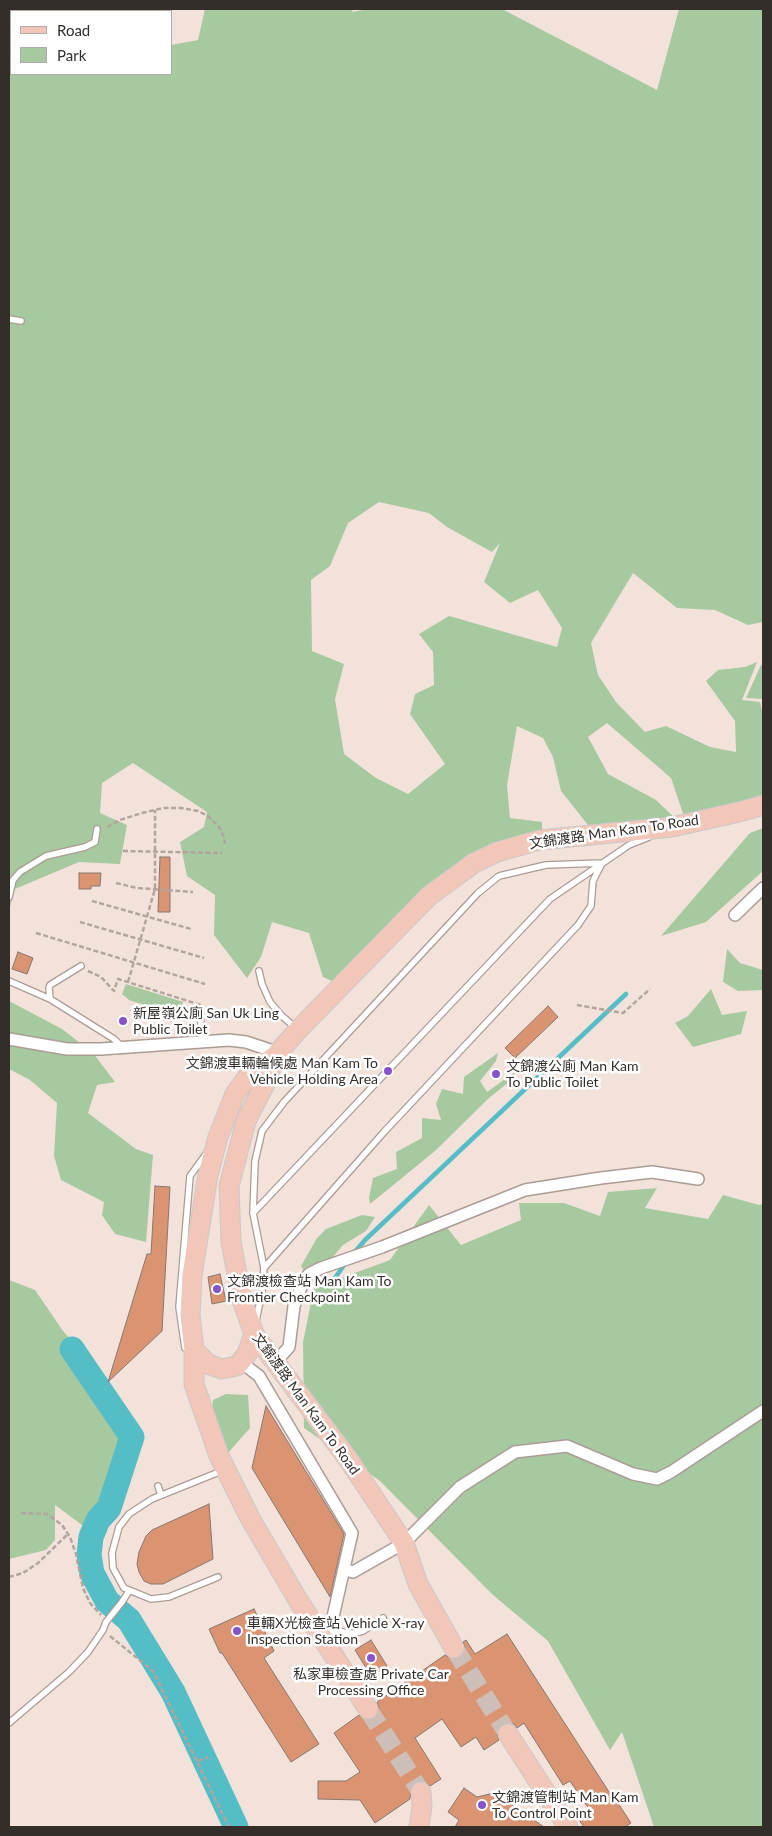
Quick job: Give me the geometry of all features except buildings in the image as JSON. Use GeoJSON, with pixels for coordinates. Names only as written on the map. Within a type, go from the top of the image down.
{"type":"FeatureCollection","features":[{"type":"Feature","properties":{"kind":"main road","name":"文錦渡路 Man Kam To Road"},"geometry":{"type":"LineString","coordinates":[[368,1709],[323,1628],[251,1520],[219,1456],[194,1384],[194,1350],[190,1315],[192,1275],[208,1175],[218,1137],[235,1094],[249,1075],[277,1054],[298,1030],[429,896],[474,863],[497,852],[540,840],[672,828],[763,805]]}},
{"type":"Feature","properties":{"kind":"main road","name":"文錦渡路 Man Kam To Road"},"geometry":{"type":"LineString","coordinates":[[277,1054],[266,1082],[246,1121],[229,1186],[233,1252],[242,1300],[254,1334],[348,1459],[404,1543],[418,1584],[454,1648]]}},
{"type":"Feature","properties":{"kind":"main road"},"geometry":{"type":"LineString","coordinates":[[194,1350],[208,1364],[222,1369],[237,1366],[247,1354],[254,1334]]}},
{"type":"Feature","properties":{"kind":"main road"},"geometry":{"type":"LineString","coordinates":[[508,1734],[568,1827]]}},
{"type":"Feature","properties":{"kind":"main road"},"geometry":{"type":"LineString","coordinates":[[419,1827],[422,1806],[421,1792]]}},
{"type":"Feature","properties":{"kind":"street"},"geometry":{"type":"LineString","coordinates":[[735,915],[763,888]]}},
{"type":"Feature","properties":{"kind":"street"},"geometry":{"type":"LineString","coordinates":[[9,1039],[67,1049],[229,1040],[246,1042],[277,1054]]}},
{"type":"Feature","properties":{"kind":"street"},"geometry":{"type":"LineString","coordinates":[[271,1356],[279,1358],[289,1347],[294,1306],[303,1282],[309,1274],[322,1268],[382,1247],[526,1190],[652,1172],[698,1179]]}},
{"type":"Feature","properties":{"kind":"street"},"geometry":{"type":"LineString","coordinates":[[240,1362],[260,1376],[352,1533],[344,1570],[323,1628]]}},
{"type":"Feature","properties":{"kind":"street"},"geometry":{"type":"LineString","coordinates":[[344,1570],[353,1572],[404,1543],[460,1487],[515,1452],[567,1446],[634,1474],[657,1479],[671,1472],[763,1411]]}},
{"type":"Feature","properties":{"kind":"lane"},"geometry":{"type":"LineString","coordinates":[[9,319],[21,321]]}},
{"type":"Feature","properties":{"kind":"lane"},"geometry":{"type":"LineString","coordinates":[[253,1213],[550,899],[629,846],[672,828]]}},
{"type":"Feature","properties":{"kind":"lane"},"geometry":{"type":"LineString","coordinates":[[9,897],[13,880],[30,864],[46,856],[86,847],[95,842],[97,831]]}},
{"type":"Feature","properties":{"kind":"lane"},"geometry":{"type":"LineString","coordinates":[[254,1334],[264,1268],[253,1213],[255,1161],[262,1131],[284,1102],[478,893],[499,876],[546,865],[602,863]]}},
{"type":"Feature","properties":{"kind":"lane"},"geometry":{"type":"LineString","coordinates":[[264,1268],[384,1132],[578,925],[591,906],[593,881],[602,863]]}},
{"type":"Feature","properties":{"kind":"lane"},"geometry":{"type":"LineString","coordinates":[[50,999],[48,988],[50,985],[80,966]]}},
{"type":"Feature","properties":{"kind":"lane"},"geometry":{"type":"LineString","coordinates":[[259,971],[262,984],[270,1002],[298,1030]]}},
{"type":"Feature","properties":{"kind":"lane"},"geometry":{"type":"LineString","coordinates":[[9,981],[50,999],[114,1039],[122,1047]]}},
{"type":"Feature","properties":{"kind":"lane"},"geometry":{"type":"LineString","coordinates":[[200,1015],[203,1041]]}},
{"type":"Feature","properties":{"kind":"lane","name":"文錦渡路 Man Kam To Road"},"geometry":{"type":"LineString","coordinates":[[194,1384],[185,1350],[179,1307],[185,1226],[190,1176],[218,1137]]}},
{"type":"Feature","properties":{"kind":"lane"},"geometry":{"type":"LineString","coordinates":[[218,1577],[169,1597],[151,1599],[124,1588],[113,1568],[112,1553],[119,1527],[129,1514],[152,1499],[226,1469]]}},
{"type":"Feature","properties":{"kind":"lane"},"geometry":{"type":"LineString","coordinates":[[158,1486],[161,1495]]}},
{"type":"Feature","properties":{"kind":"lane"},"geometry":{"type":"LineString","coordinates":[[9,1723],[69,1672],[88,1652],[129,1591]]}},
{"type":"Feature","properties":{"kind":"lane"},"geometry":{"type":"LineString","coordinates":[[323,1628],[355,1633],[363,1631],[383,1618]]}},
{"type":"Feature","properties":{"kind":"path"},"geometry":{"type":"LineString","coordinates":[[97,831],[120,820],[155,810],[181,808],[198,811],[208,816],[219,827],[225,844]]}},
{"type":"Feature","properties":{"kind":"path"},"geometry":{"type":"LineString","coordinates":[[128,982],[155,889],[155,810]]}},
{"type":"Feature","properties":{"kind":"path"},"geometry":{"type":"LineString","coordinates":[[123,851],[222,853]]}},
{"type":"Feature","properties":{"kind":"path"},"geometry":{"type":"LineString","coordinates":[[116,883],[137,888],[193,892]]}},
{"type":"Feature","properties":{"kind":"path"},"geometry":{"type":"LineString","coordinates":[[92,901],[191,929]]}},
{"type":"Feature","properties":{"kind":"path"},"geometry":{"type":"LineString","coordinates":[[80,922],[204,958]]}},
{"type":"Feature","properties":{"kind":"path"},"geometry":{"type":"LineString","coordinates":[[36,933],[205,984]]}},
{"type":"Feature","properties":{"kind":"path"},"geometry":{"type":"LineString","coordinates":[[80,966],[101,977],[114,991],[118,979],[203,1006]]}},
{"type":"Feature","properties":{"kind":"path"},"geometry":{"type":"LineString","coordinates":[[577,1005],[623,1013],[650,989]]}},
{"type":"Feature","properties":{"kind":"path"},"geometry":{"type":"LineString","coordinates":[[21,1513],[47,1514],[62,1525],[76,1554],[83,1588],[90,1603],[98,1614],[109,1619]]}},
{"type":"Feature","properties":{"kind":"path"},"geometry":{"type":"LineString","coordinates":[[9,1577],[23,1572],[38,1563],[68,1534]]}},
{"type":"Feature","properties":{"kind":"path"},"geometry":{"type":"LineString","coordinates":[[103,1630],[153,1671],[229,1827]]}},
{"type":"Feature","properties":{"kind":"path"},"geometry":{"type":"LineString","coordinates":[[198,1761],[208,1757]]}},
{"type":"Feature","properties":{"kind":"green space"},"geometry":{"type":"Polygon","coordinates":[[[9,9],[62,10],[10,10],[10,75],[172,75],[172,45],[198,40],[205,9],[353,9],[352,12],[369,9],[502,9],[657,90],[679,9],[763,9],[763,622],[748,625],[715,610],[677,608],[633,573],[591,643],[598,675],[616,702],[645,732],[666,726],[710,747],[736,752],[735,721],[706,681],[718,670],[745,667],[757,662],[742,700],[760,702],[763,716],[763,805],[688,828],[671,778],[607,723],[588,737],[608,774],[656,800],[679,822],[592,830],[561,791],[553,757],[543,738],[517,726],[507,785],[510,818],[542,822],[542,835],[471,857],[338,984],[323,977],[309,933],[272,922],[261,957],[247,978],[214,935],[215,895],[187,876],[180,842],[204,827],[207,812],[133,763],[102,783],[100,813],[127,825],[120,864],[79,862],[15,889],[9,911],[9,9]],[[379,502],[348,523],[330,566],[311,580],[312,651],[344,664],[335,699],[344,754],[376,778],[408,794],[445,764],[410,714],[415,694],[434,685],[433,652],[419,634],[449,616],[557,647],[562,628],[538,590],[510,603],[484,582],[500,543],[492,552],[447,527],[429,513],[379,502]]]}},
{"type":"Feature","properties":{"kind":"green space"},"geometry":{"type":"Polygon","coordinates":[[[763,664],[763,699],[746,698],[761,665],[763,664]]]}},
{"type":"Feature","properties":{"kind":"green space"},"geometry":{"type":"Polygon","coordinates":[[[763,828],[763,871],[706,922],[661,936],[750,833],[763,828]]]}},
{"type":"Feature","properties":{"kind":"green space"},"geometry":{"type":"Polygon","coordinates":[[[727,949],[740,963],[763,970],[763,990],[738,991],[723,982],[727,949]]]}},
{"type":"Feature","properties":{"kind":"green space"},"geometry":{"type":"Polygon","coordinates":[[[126,984],[183,1002],[180,1011],[169,1013],[129,1000],[122,994],[126,984]]]}},
{"type":"Feature","properties":{"kind":"green space"},"geometry":{"type":"Polygon","coordinates":[[[711,989],[722,1015],[747,1011],[741,1034],[693,1047],[675,1023],[688,1016],[711,989]]]}},
{"type":"Feature","properties":{"kind":"green space"},"geometry":{"type":"Polygon","coordinates":[[[9,1001],[62,1029],[93,1053],[115,1082],[97,1085],[88,1113],[136,1149],[153,1155],[146,1242],[115,1234],[102,1215],[104,1202],[61,1180],[54,1156],[57,1103],[30,1080],[9,1069],[9,1001]]]}},
{"type":"Feature","properties":{"kind":"green space"},"geometry":{"type":"Polygon","coordinates":[[[498,1053],[496,1061],[480,1081],[487,1092],[515,1072],[515,1077],[489,1098],[435,1151],[370,1204],[369,1198],[373,1178],[397,1169],[396,1152],[422,1138],[422,1118],[441,1120],[436,1104],[442,1089],[463,1094],[464,1077],[498,1053]]]}},
{"type":"Feature","properties":{"kind":"green space"},"geometry":{"type":"Polygon","coordinates":[[[657,1188],[645,1208],[708,1219],[723,1195],[759,1205],[763,1204],[763,1827],[654,1827],[622,1732],[610,1750],[548,1641],[493,1595],[380,1481],[304,1428],[303,1342],[314,1288],[390,1260],[429,1205],[461,1245],[521,1220],[519,1203],[564,1203],[600,1216],[608,1192],[657,1188]]]}},
{"type":"Feature","properties":{"kind":"green space"},"geometry":{"type":"Polygon","coordinates":[[[362,1215],[375,1217],[366,1231],[343,1245],[312,1282],[301,1266],[317,1238],[326,1229],[362,1215]]]}},
{"type":"Feature","properties":{"kind":"green space"},"geometry":{"type":"Polygon","coordinates":[[[9,1280],[35,1290],[63,1331],[105,1378],[113,1405],[129,1416],[138,1432],[114,1502],[90,1531],[55,1505],[55,1540],[46,1550],[9,1559],[9,1280]]]}},
{"type":"Feature","properties":{"kind":"green space"},"geometry":{"type":"Polygon","coordinates":[[[226,1394],[248,1395],[250,1428],[227,1454],[212,1411],[213,1400],[226,1394]]]}},
{"type":"Feature","properties":{"kind":"waterway"},"geometry":{"type":"LineString","coordinates":[[354,1253],[365,1240],[626,994]]}},
{"type":"Feature","properties":{"kind":"waterway"},"geometry":{"type":"LineString","coordinates":[[330,1285],[347,1261]]}},
{"type":"Feature","properties":{"kind":"waterway"},"geometry":{"type":"LineString","coordinates":[[72,1349],[132,1437],[109,1508],[98,1520],[91,1537],[89,1555],[92,1573],[107,1601],[129,1620],[173,1692],[236,1827]]}},
{"type":"Feature","properties":{"kind":"tunnel"},"geometry":{"type":"LineString","coordinates":[[454,1648],[508,1734]]}},
{"type":"Feature","properties":{"kind":"tunnel"},"geometry":{"type":"LineString","coordinates":[[368,1709],[421,1792]]}},
{"type":"Feature","properties":{"kind":"place","name":"新屋嶺公廁 San Uk Ling Public Toilet"},"geometry":{"type":"Point","coordinates":[123,1021]}},
{"type":"Feature","properties":{"kind":"place","name":"文錦渡車輛輪候處 Man Kam To Vehicle Holding Area"},"geometry":{"type":"Point","coordinates":[388,1071]}},
{"type":"Feature","properties":{"kind":"place","name":"文錦渡公廁 Man Kam To Public Toilet"},"geometry":{"type":"Point","coordinates":[496,1074]}},
{"type":"Feature","properties":{"kind":"place","name":"文錦渡檢查站 Man Kam To Frontier Checkpoint"},"geometry":{"type":"Point","coordinates":[217,1289]}},
{"type":"Feature","properties":{"kind":"place","name":"車輛X光檢查站 Vehicle X-ray Inspection Station"},"geometry":{"type":"Point","coordinates":[237,1631]}},
{"type":"Feature","properties":{"kind":"place","name":"私家車檢查處 Private Car Processing Office"},"geometry":{"type":"Point","coordinates":[371,1658]}},
{"type":"Feature","properties":{"kind":"place","name":"文錦渡管制站 Man Kam To Control Point"},"geometry":{"type":"Point","coordinates":[482,1805]}}]}
